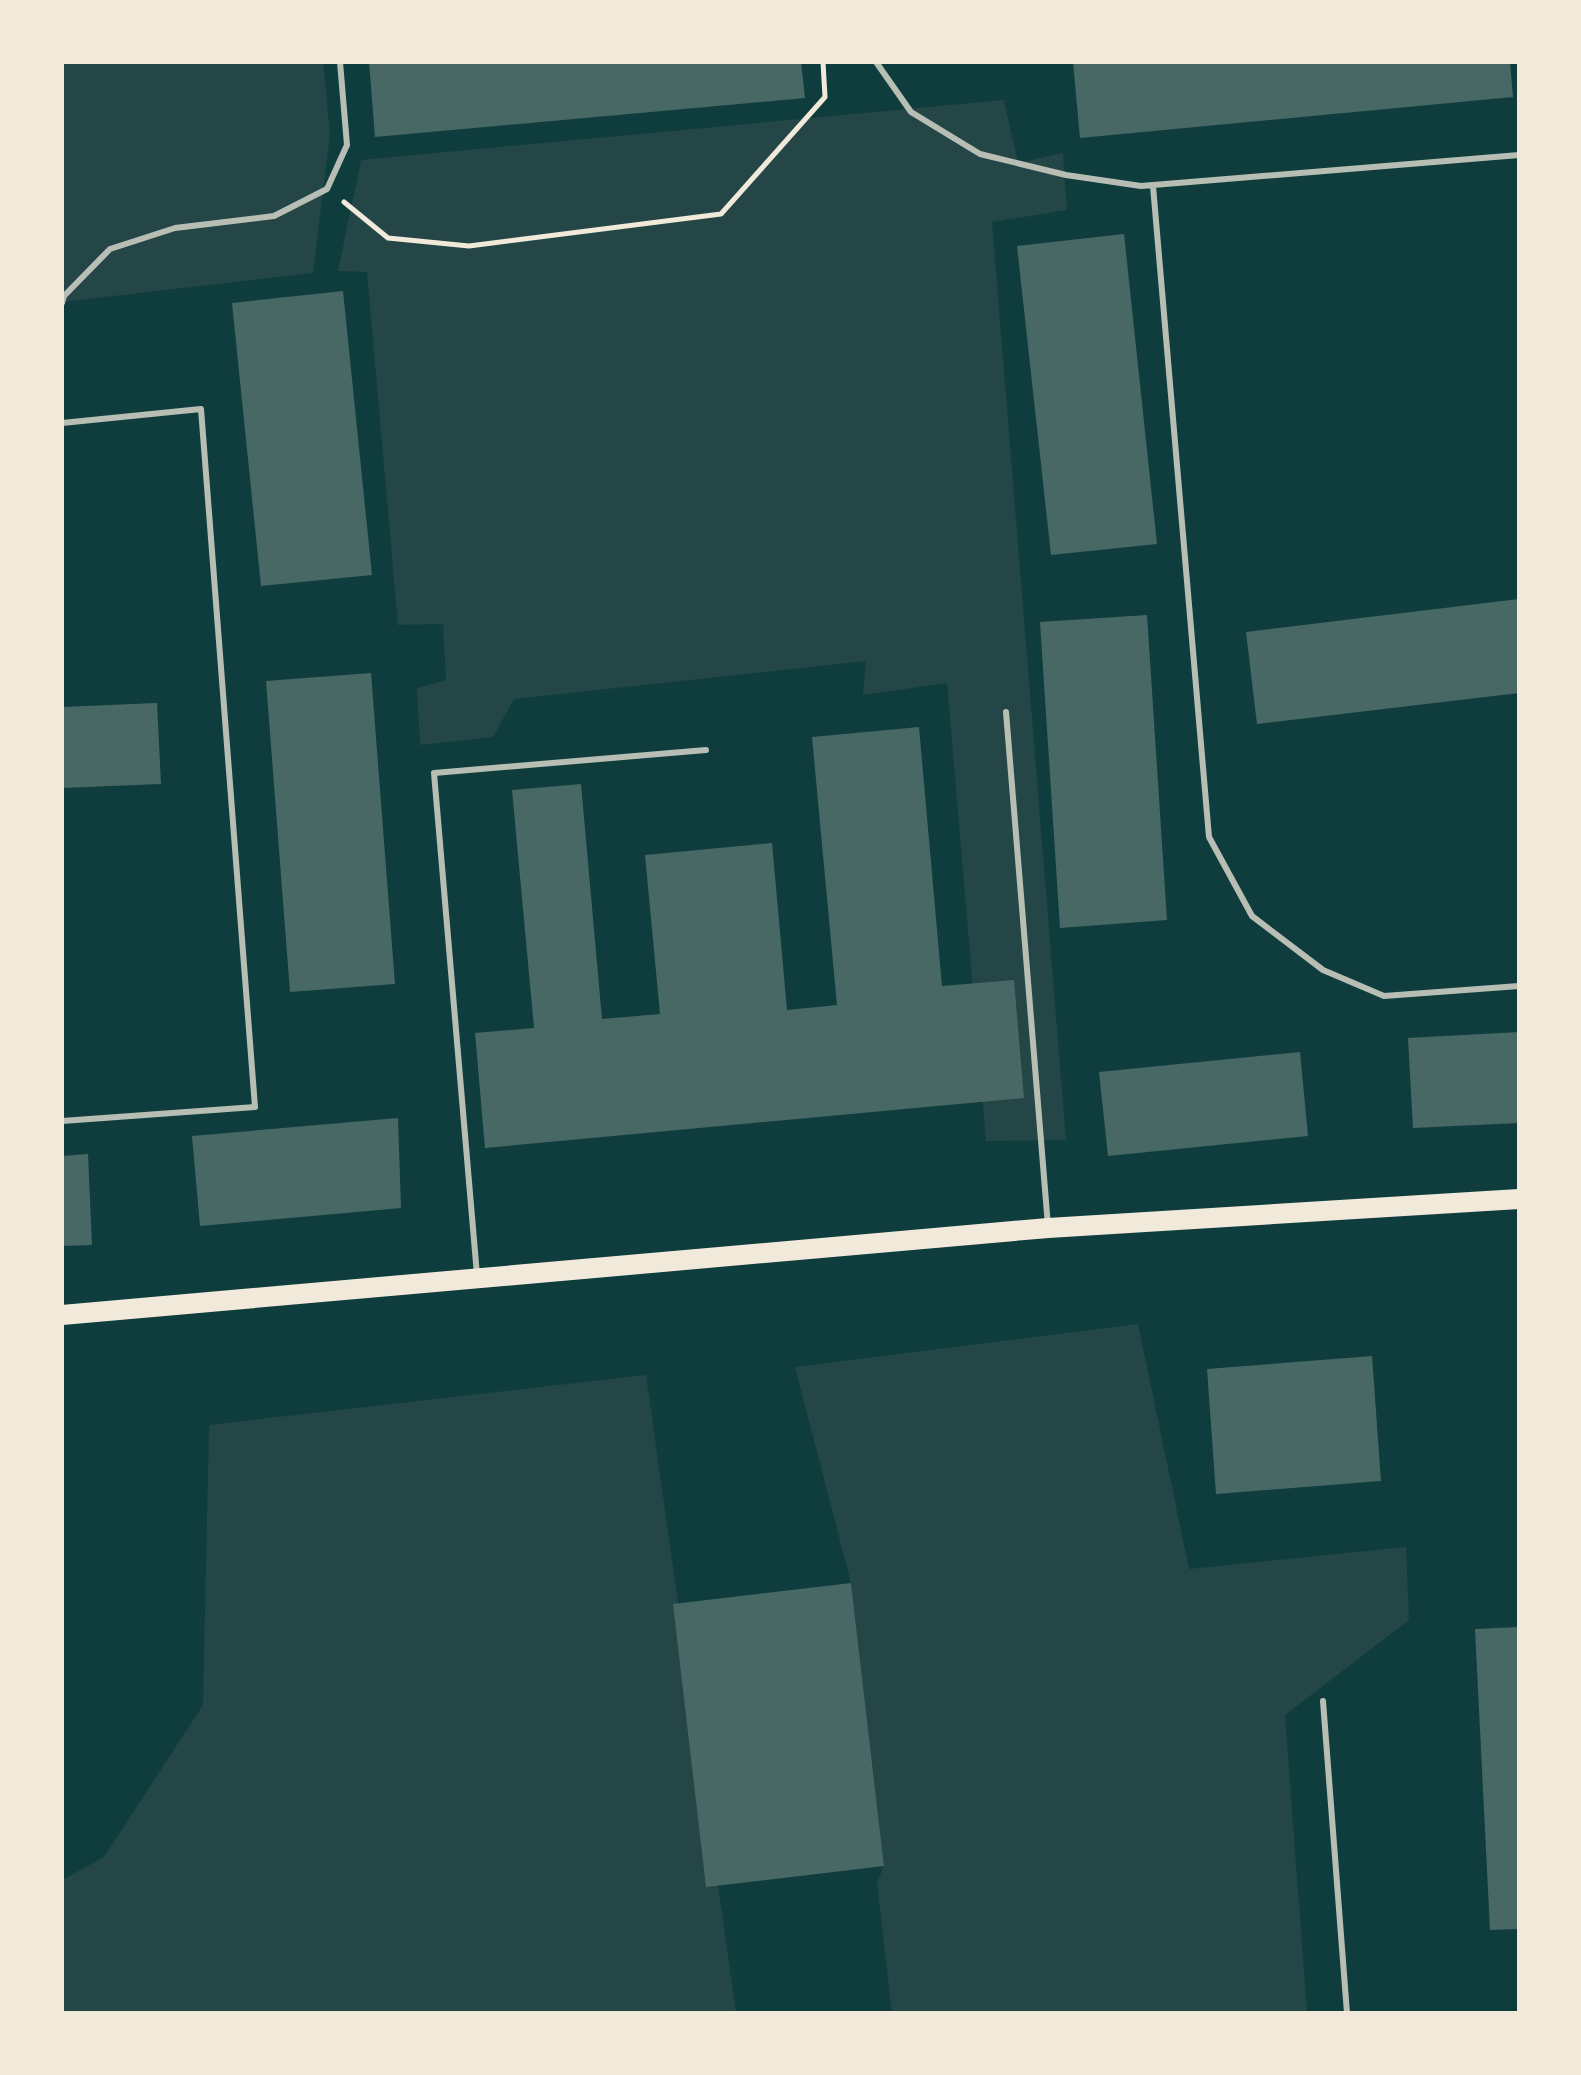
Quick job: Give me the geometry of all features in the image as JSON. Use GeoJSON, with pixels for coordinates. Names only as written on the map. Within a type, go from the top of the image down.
{"type":"FeatureCollection","features":[{"type":"Feature","properties":{"kind":"main road"},"geometry":{"type":"LineString","coordinates":[[62,1315],[1048,1228],[1519,1199]]}},
{"type":"Feature","properties":{"kind":"lane"},"geometry":{"type":"LineString","coordinates":[[62,303],[64,296],[110,249],[175,228],[274,216],[327,189],[347,145],[340,62]]}},
{"type":"Feature","properties":{"kind":"lane"},"geometry":{"type":"LineString","coordinates":[[876,62],[911,112],[980,154],[1066,175],[1153,186],[1519,155]]}},
{"type":"Feature","properties":{"kind":"lane"},"geometry":{"type":"LineString","coordinates":[[1153,186],[1209,837],[1252,916],[1323,970],[1384,996],[1519,986]]}},
{"type":"Feature","properties":{"kind":"lane"},"geometry":{"type":"LineString","coordinates":[[62,423],[201,409],[255,1107],[62,1121]]}},
{"type":"Feature","properties":{"kind":"lane"},"geometry":{"type":"LineString","coordinates":[[1006,712],[1048,1228]]}},
{"type":"Feature","properties":{"kind":"lane"},"geometry":{"type":"LineString","coordinates":[[477,1279],[434,773],[706,750]]}},
{"type":"Feature","properties":{"kind":"lane"},"geometry":{"type":"LineString","coordinates":[[1323,1701],[1347,2013]]}},
{"type":"Feature","properties":{"kind":"path"},"geometry":{"type":"LineString","coordinates":[[327,189],[388,238],[469,246],[721,214],[825,97],[823,62]]}},
{"type":"Feature","properties":{"kind":"shaded area"},"geometry":{"type":"Polygon","coordinates":[[[62,62],[323,62],[330,134],[313,273],[62,302],[62,62]]]}},
{"type":"Feature","properties":{"kind":"shaded area"},"geometry":{"type":"Polygon","coordinates":[[[1004,100],[1018,163],[1063,153],[1067,210],[992,222],[1066,1140],[986,1141],[947,683],[863,695],[866,661],[514,699],[493,737],[420,745],[417,688],[446,680],[443,624],[398,625],[367,272],[338,271],[361,160],[1004,100]]]}},
{"type":"Feature","properties":{"kind":"shaded area"},"geometry":{"type":"Polygon","coordinates":[[[1138,1324],[1189,1569],[1406,1547],[1409,1620],[1285,1715],[1307,2013],[892,2013],[877,1883],[884,1865],[851,1583],[795,1367],[1138,1324]]]}},
{"type":"Feature","properties":{"kind":"shaded area"},"geometry":{"type":"Polygon","coordinates":[[[646,1375],[736,2013],[62,2013],[62,1880],[104,1857],[203,1705],[209,1425],[646,1375]]]}},
{"type":"Feature","properties":{"kind":"building"},"geometry":{"type":"Polygon","coordinates":[[[369,62],[801,62],[805,98],[375,137],[369,62]]]}},
{"type":"Feature","properties":{"kind":"building"},"geometry":{"type":"Polygon","coordinates":[[[1073,62],[1510,62],[1513,97],[1080,138],[1073,62]]]}},
{"type":"Feature","properties":{"kind":"building"},"geometry":{"type":"Polygon","coordinates":[[[1124,234],[1157,544],[1051,555],[1017,246],[1124,234]]]}},
{"type":"Feature","properties":{"kind":"building"},"geometry":{"type":"Polygon","coordinates":[[[343,291],[372,575],[261,586],[232,303],[343,291]]]}},
{"type":"Feature","properties":{"kind":"building"},"geometry":{"type":"Polygon","coordinates":[[[1519,599],[1519,693],[1257,724],[1246,632],[1519,599]]]}},
{"type":"Feature","properties":{"kind":"building"},"geometry":{"type":"Polygon","coordinates":[[[1147,615],[1167,920],[1060,928],[1040,622],[1147,615]]]}},
{"type":"Feature","properties":{"kind":"building"},"geometry":{"type":"Polygon","coordinates":[[[371,673],[395,984],[290,992],[266,681],[371,673]]]}},
{"type":"Feature","properties":{"kind":"building"},"geometry":{"type":"Polygon","coordinates":[[[157,703],[161,784],[62,788],[62,707],[157,703]]]}},
{"type":"Feature","properties":{"kind":"building"},"geometry":{"type":"Polygon","coordinates":[[[919,727],[942,986],[1014,980],[1024,1098],[485,1148],[475,1033],[534,1028],[512,790],[581,784],[602,1019],[660,1014],[645,855],[772,843],[787,1010],[837,1005],[812,737],[919,727]]]}},
{"type":"Feature","properties":{"kind":"building"},"geometry":{"type":"Polygon","coordinates":[[[1519,1032],[1519,1123],[1413,1128],[1408,1038],[1519,1032]]]}},
{"type":"Feature","properties":{"kind":"building"},"geometry":{"type":"Polygon","coordinates":[[[1300,1052],[1308,1136],[1108,1156],[1099,1072],[1300,1052]]]}},
{"type":"Feature","properties":{"kind":"building"},"geometry":{"type":"Polygon","coordinates":[[[398,1118],[401,1208],[200,1226],[192,1136],[398,1118]]]}},
{"type":"Feature","properties":{"kind":"building"},"geometry":{"type":"Polygon","coordinates":[[[88,1154],[92,1245],[62,1246],[62,1156],[88,1154]]]}},
{"type":"Feature","properties":{"kind":"building"},"geometry":{"type":"Polygon","coordinates":[[[1372,1356],[1381,1481],[1216,1494],[1207,1369],[1372,1356]]]}},
{"type":"Feature","properties":{"kind":"building"},"geometry":{"type":"Polygon","coordinates":[[[851,1583],[884,1866],[706,1887],[673,1604],[851,1583]]]}},
{"type":"Feature","properties":{"kind":"building"},"geometry":{"type":"Polygon","coordinates":[[[1519,1627],[1519,1929],[1490,1930],[1475,1629],[1519,1627]]]}}]}
